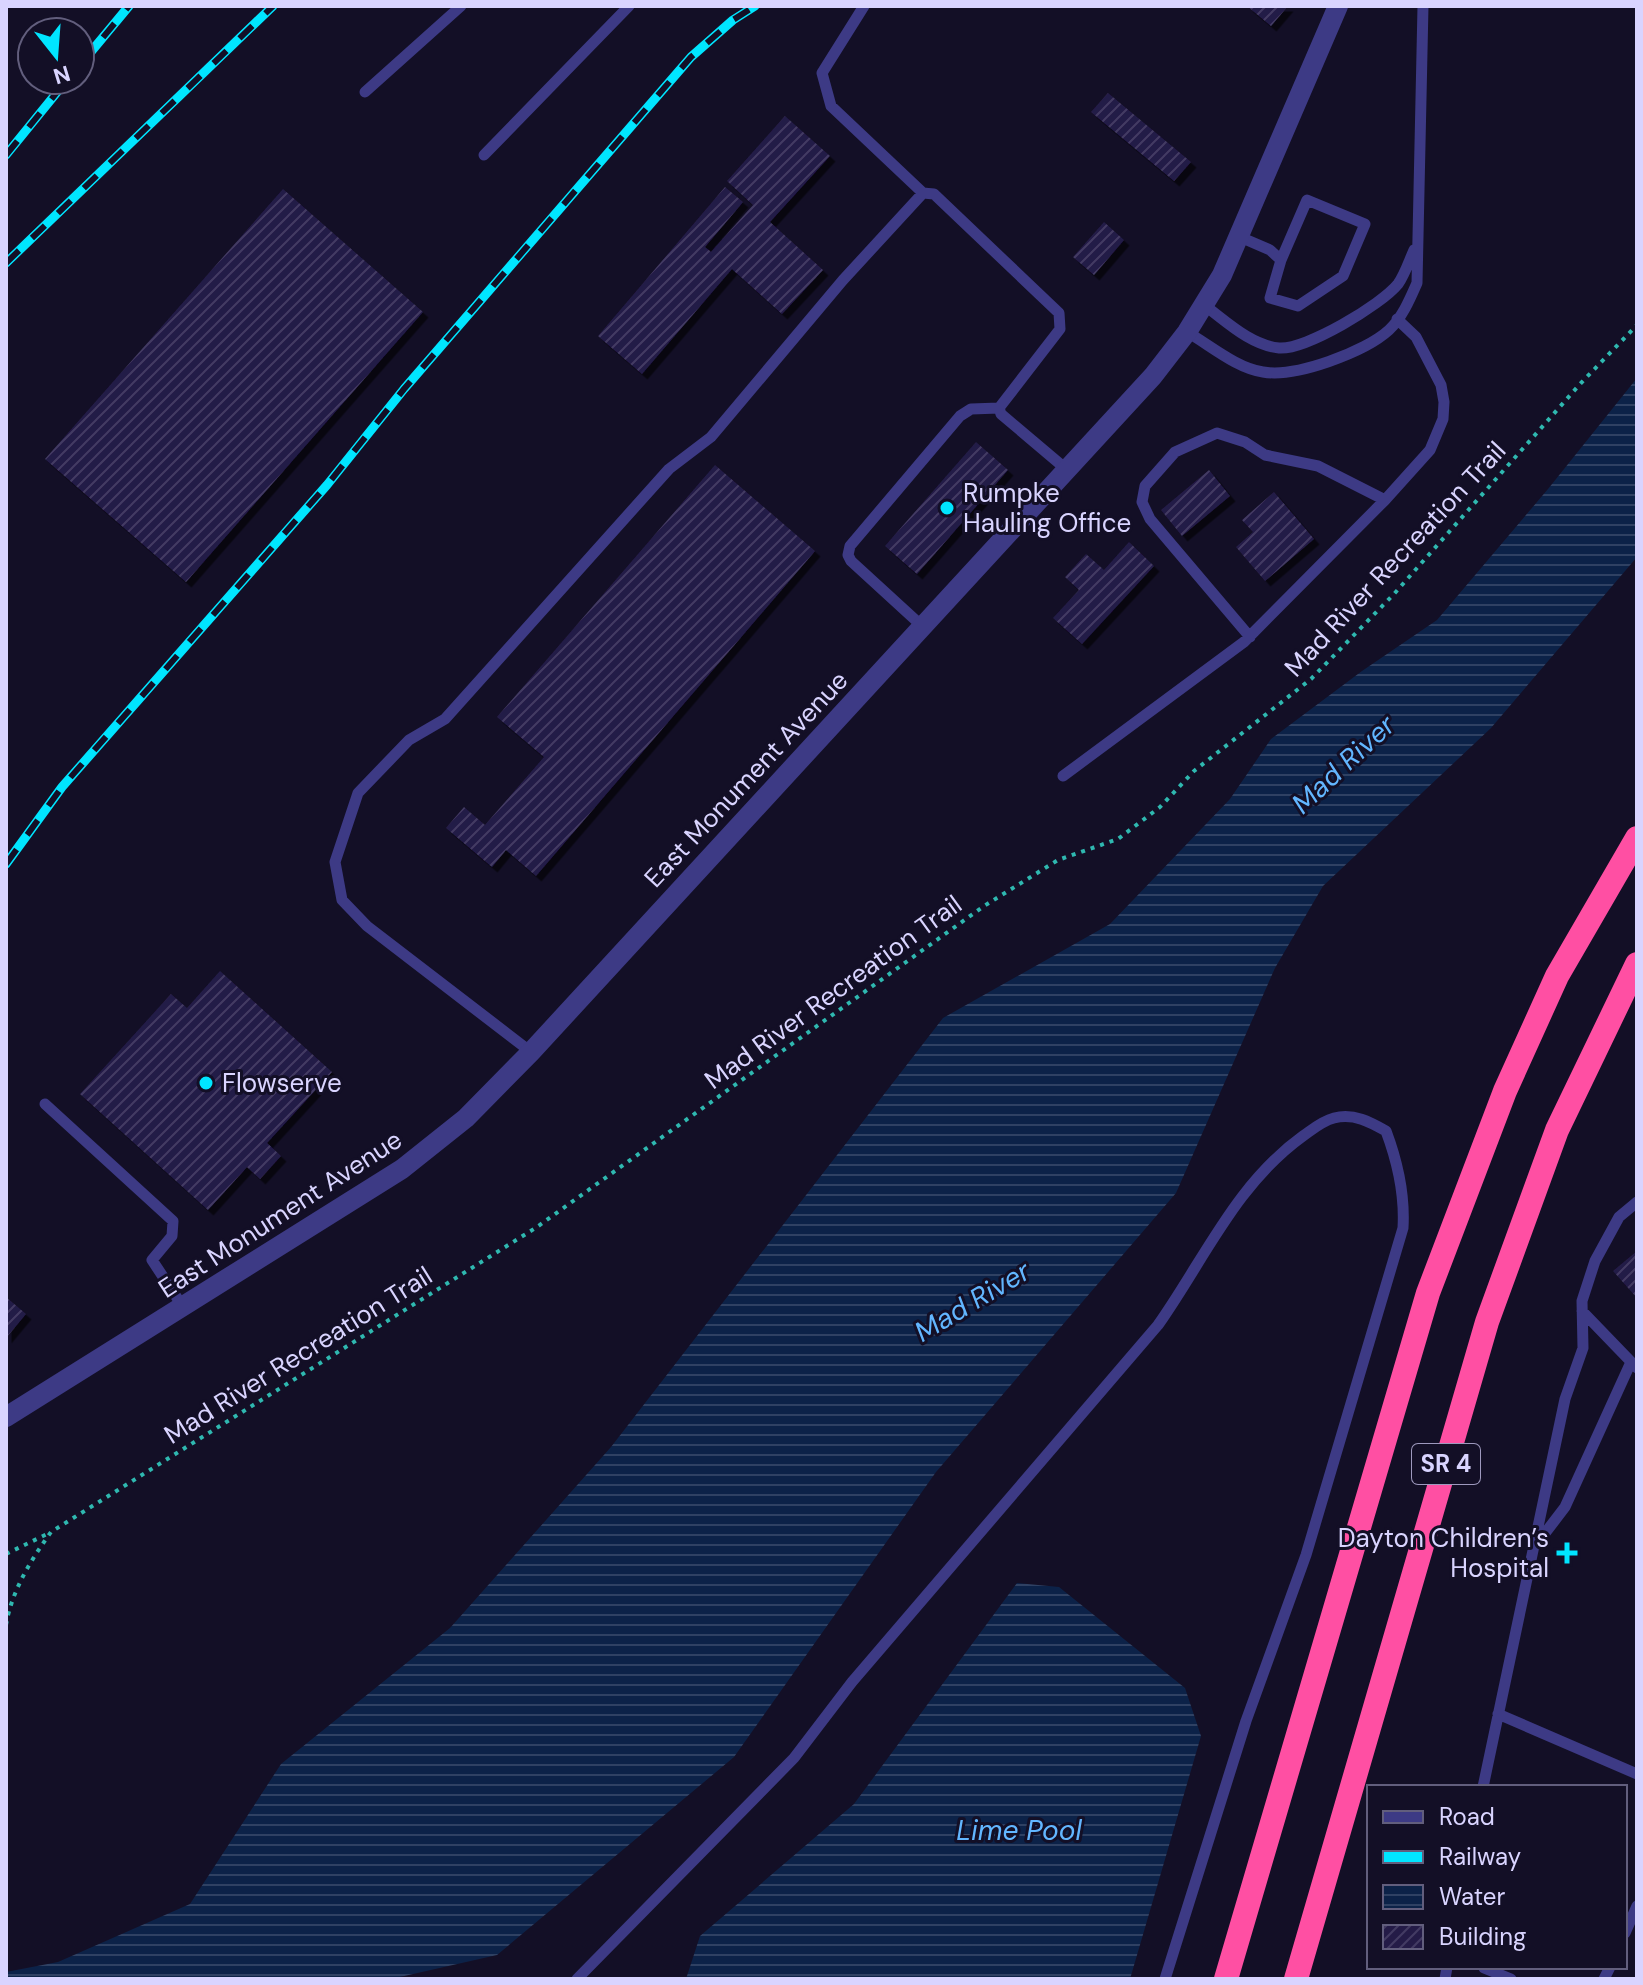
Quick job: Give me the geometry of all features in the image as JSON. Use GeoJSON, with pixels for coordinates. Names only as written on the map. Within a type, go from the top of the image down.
{"type":"FeatureCollection","features":[{"type":"Feature","properties":{"kind":"highway","name":"SR 4"},"geometry":{"type":"LineString","coordinates":[[1226,1979],[1428,1293],[1505,1091],[1557,976],[1637,838]]}},
{"type":"Feature","properties":{"kind":"highway","name":"SR 4"},"geometry":{"type":"LineString","coordinates":[[1298,1979],[1487,1322],[1557,1130],[1637,964]]}},
{"type":"Feature","properties":{"kind":"street","name":"East Monument Avenue"},"geometry":{"type":"LineString","coordinates":[[6,1417],[402,1169],[466,1118],[531,1052],[1153,376],[1187,332],[1240,237],[1338,6]]}},
{"type":"Feature","properties":{"kind":"lane"},"geometry":{"type":"LineString","coordinates":[[365,92],[461,6]]}},
{"type":"Feature","properties":{"kind":"lane"},"geometry":{"type":"LineString","coordinates":[[484,155],[629,6]]}},
{"type":"Feature","properties":{"kind":"lane"},"geometry":{"type":"LineString","coordinates":[[864,6],[822,73],[831,106],[923,193],[934,194],[1059,313],[1060,329],[999,408]]}},
{"type":"Feature","properties":{"kind":"lane"},"geometry":{"type":"LineString","coordinates":[[1187,332],[1235,361],[1264,373],[1302,370],[1336,359],[1390,329],[1417,283],[1423,6]]}},
{"type":"Feature","properties":{"kind":"lane"},"geometry":{"type":"LineString","coordinates":[[531,1052],[367,926],[342,900],[335,862],[358,793],[409,740],[445,719],[669,469],[711,437],[843,280],[923,193]]}},
{"type":"Feature","properties":{"kind":"lane"},"geometry":{"type":"LineString","coordinates":[[1307,200],[1365,224],[1343,276],[1298,306],[1270,298],[1281,260],[1307,200]]}},
{"type":"Feature","properties":{"kind":"lane"},"geometry":{"type":"LineString","coordinates":[[1240,237],[1270,250],[1281,260]]}},
{"type":"Feature","properties":{"kind":"lane"},"geometry":{"type":"LineString","coordinates":[[1204,305],[1252,339],[1281,348],[1315,339],[1381,301],[1399,283],[1416,246]]}},
{"type":"Feature","properties":{"kind":"lane"},"geometry":{"type":"LineString","coordinates":[[1063,776],[1250,637],[1430,450],[1443,419],[1441,385],[1416,337],[1397,319]]}},
{"type":"Feature","properties":{"kind":"lane"},"geometry":{"type":"LineString","coordinates":[[999,408],[1001,414],[1066,469]]}},
{"type":"Feature","properties":{"kind":"lane"},"geometry":{"type":"LineString","coordinates":[[922,626],[851,561],[848,555],[850,546],[960,416],[971,409],[999,408]]}},
{"type":"Feature","properties":{"kind":"lane"},"geometry":{"type":"LineString","coordinates":[[1250,637],[1150,519],[1142,502],[1145,486],[1175,452],[1217,433],[1245,442],[1265,455],[1318,466],[1385,500]]}},
{"type":"Feature","properties":{"kind":"lane"},"geometry":{"type":"LineString","coordinates":[[45,1104],[173,1221],[172,1236],[152,1260],[183,1307]]}},
{"type":"Feature","properties":{"kind":"lane"},"geometry":{"type":"LineString","coordinates":[[577,1979],[794,1758],[852,1682],[1158,1325],[1182,1291],[1217,1230],[1265,1169],[1321,1123],[1349,1116],[1364,1119],[1386,1131],[1391,1144],[1402,1186],[1403,1228],[1315,1524],[1246,1721],[1165,1979]]}},
{"type":"Feature","properties":{"kind":"lane"},"geometry":{"type":"LineString","coordinates":[[1483,1785],[1565,1399],[1583,1348],[1582,1301],[1595,1261],[1619,1217],[1637,1202]]}},
{"type":"Feature","properties":{"kind":"lane"},"geometry":{"type":"LineString","coordinates":[[1533,1549],[1565,1507],[1634,1365],[1582,1311]]}},
{"type":"Feature","properties":{"kind":"lane"},"geometry":{"type":"LineString","coordinates":[[1498,1714],[1637,1774]]}},
{"type":"Feature","properties":{"kind":"lane"},"geometry":{"type":"LineString","coordinates":[[1627,1928],[1637,1906]]}},
{"type":"Feature","properties":{"kind":"lane"},"geometry":{"type":"LineString","coordinates":[[1486,1969],[1511,1979]]}},
{"type":"Feature","properties":{"kind":"path","name":"Mad River Recreation Trail"},"geometry":{"type":"LineString","coordinates":[[6,1625],[8,1611],[28,1565],[51,1532],[537,1227],[984,906],[1058,860],[1118,839],[1160,807],[1194,771],[1311,679],[1394,594],[1581,383],[1637,325]]}},
{"type":"Feature","properties":{"kind":"path"},"geometry":{"type":"LineString","coordinates":[[6,1554],[51,1532]]}},
{"type":"Feature","properties":{"kind":"water","name":"Mad River"},"geometry":{"type":"Polygon","coordinates":[[[1637,378],[1637,557],[1491,728],[1323,886],[1275,968],[1176,1193],[936,1472],[734,1757],[497,1955],[391,1979],[6,1979],[6,1972],[58,1962],[190,1904],[281,1764],[450,1628],[611,1447],[943,1018],[1110,924],[1230,799],[1271,739],[1437,620],[1637,378]]]}},
{"type":"Feature","properties":{"kind":"water","name":"Lime Pool"},"geometry":{"type":"Polygon","coordinates":[[[1017,1583],[1059,1587],[1185,1688],[1201,1736],[1130,1979],[686,1979],[700,1936],[854,1804],[1017,1583]]]}},
{"type":"Feature","properties":{"kind":"building"},"geometry":{"type":"Polygon","coordinates":[[[1247,6],[1288,6],[1271,26],[1247,6]]]}},
{"type":"Feature","properties":{"kind":"building"},"geometry":{"type":"Polygon","coordinates":[[[1108,93],[1191,162],[1174,181],[1091,112],[1108,93]]]}},
{"type":"Feature","properties":{"kind":"building"},"geometry":{"type":"Polygon","coordinates":[[[785,116],[830,156],[770,222],[823,270],[782,314],[732,269],[642,374],[598,336],[725,187],[743,202],[705,247],[711,252],[753,205],[727,181],[785,116]]]}},
{"type":"Feature","properties":{"kind":"building"},"geometry":{"type":"Polygon","coordinates":[[[283,189],[423,312],[186,582],[45,459],[283,189]]]}},
{"type":"Feature","properties":{"kind":"building"},"geometry":{"type":"Polygon","coordinates":[[[1104,222],[1124,240],[1094,275],[1073,257],[1104,222]]]}},
{"type":"Feature","properties":{"kind":"building","name":"Rumpke Hauling Office"},"geometry":{"type":"Polygon","coordinates":[[[976,442],[1008,470],[917,574],[885,546],[976,442]]]}},
{"type":"Feature","properties":{"kind":"building"},"geometry":{"type":"Polygon","coordinates":[[[715,465],[815,551],[536,876],[506,850],[492,867],[446,828],[464,807],[485,825],[544,757],[497,717],[715,465]]]}},
{"type":"Feature","properties":{"kind":"building"},"geometry":{"type":"Polygon","coordinates":[[[1209,470],[1230,496],[1182,536],[1161,510],[1209,470]]]}},
{"type":"Feature","properties":{"kind":"building"},"geometry":{"type":"Polygon","coordinates":[[[1274,492],[1314,539],[1265,581],[1236,547],[1253,532],[1242,520],[1274,492]]]}},
{"type":"Feature","properties":{"kind":"building"},"geometry":{"type":"Polygon","coordinates":[[[1129,542],[1154,566],[1082,644],[1053,618],[1079,590],[1065,577],[1086,554],[1104,570],[1129,542]]]}},
{"type":"Feature","properties":{"kind":"building","name":"Flowserve"},"geometry":{"type":"Polygon","coordinates":[[[220,971],[332,1072],[267,1143],[281,1156],[260,1179],[247,1167],[208,1210],[80,1094],[171,994],[187,1008],[220,971]]]}},
{"type":"Feature","properties":{"kind":"building"},"geometry":{"type":"Polygon","coordinates":[[[1637,1251],[1637,1298],[1613,1271],[1637,1251]]]}},
{"type":"Feature","properties":{"kind":"building"},"geometry":{"type":"Polygon","coordinates":[[[6,1297],[26,1314],[6,1338],[6,1297]]]}},
{"type":"Feature","properties":{"kind":"railway"},"geometry":{"type":"LineString","coordinates":[[96,46],[129,6]]}},
{"type":"Feature","properties":{"kind":"railway"},"geometry":{"type":"LineString","coordinates":[[6,263],[273,6]]}},
{"type":"Feature","properties":{"kind":"railway"},"geometry":{"type":"LineString","coordinates":[[6,864],[62,787],[327,485],[404,389],[691,57],[733,20],[755,6]]}},
{"type":"Feature","properties":{"kind":"railway"},"geometry":{"type":"LineString","coordinates":[[6,155],[54,96]]}},
{"type":"Feature","properties":{"kind":"place","name":"Rumpke Hauling Office"},"geometry":{"type":"Point","coordinates":[947,508]}},
{"type":"Feature","properties":{"kind":"place","name":"Flowserve"},"geometry":{"type":"Point","coordinates":[206,1083]}},
{"type":"Feature","properties":{"kind":"place","name":"Dayton Children’s Hospital"},"geometry":{"type":"Point","coordinates":[1567,1553]}}]}
